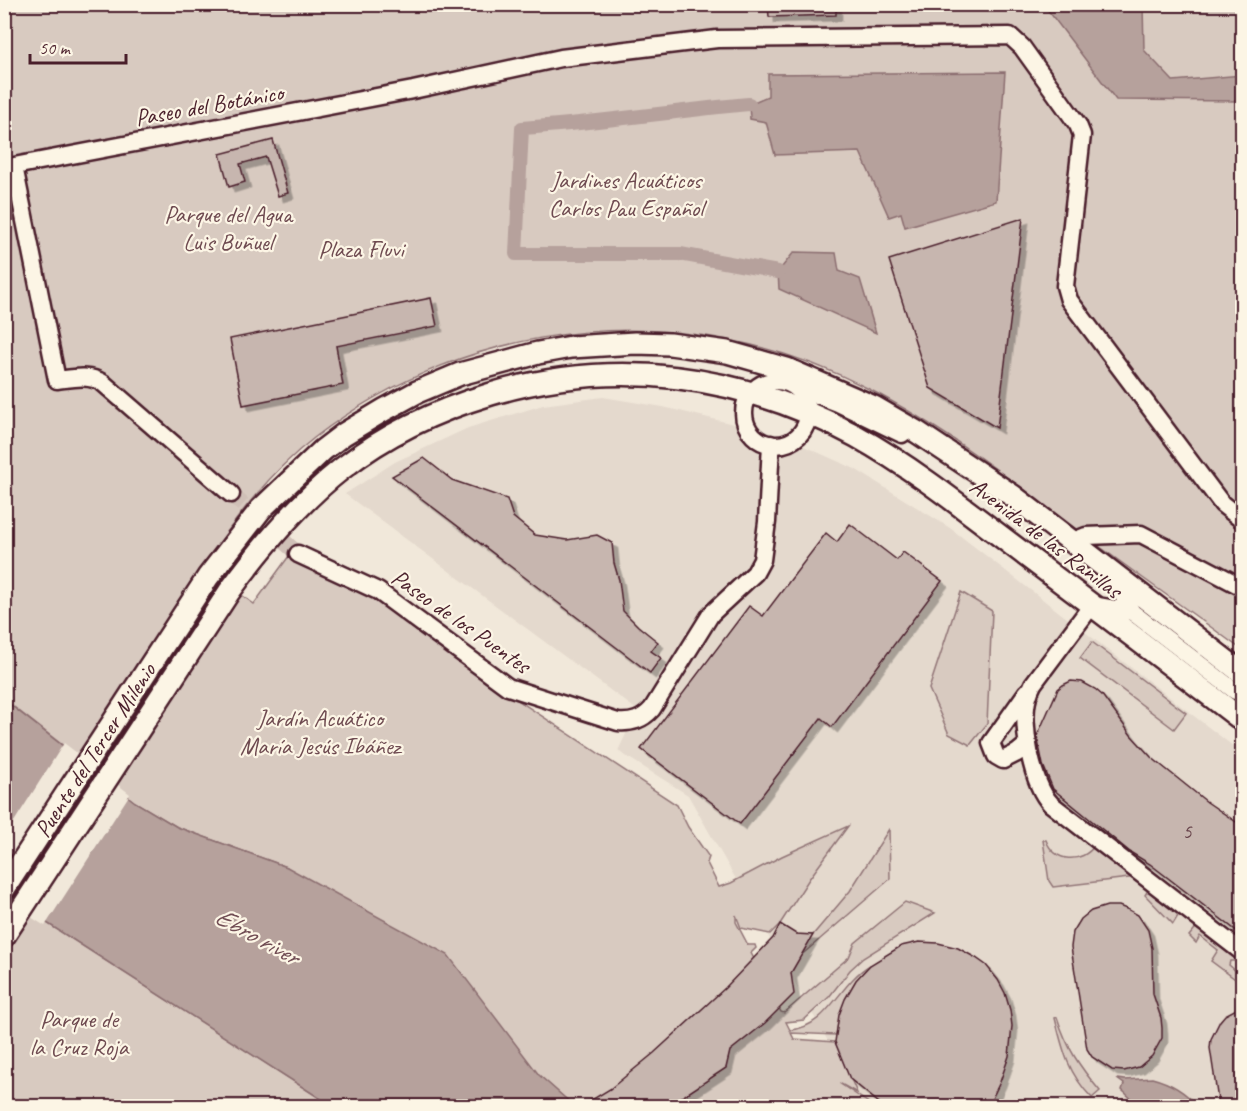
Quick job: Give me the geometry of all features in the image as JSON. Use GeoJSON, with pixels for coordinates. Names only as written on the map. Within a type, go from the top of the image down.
{"type":"FeatureCollection","features":[{"type":"Feature","properties":{"kind":"main road","name":"Avenida de las Ranillas"},"geometry":{"type":"LineString","coordinates":[[208,577],[261,508],[323,450],[344,434],[417,392],[460,374],[538,353],[571,347],[635,343],[670,344],[728,352],[798,391],[856,436],[896,460],[954,501],[1242,720]]}},
{"type":"Feature","properties":{"kind":"main road","name":"Avenida de las Ranillas"},"geometry":{"type":"LineString","coordinates":[[229,592],[269,538],[324,483],[388,436],[441,410],[536,383],[599,374],[664,375],[708,381],[751,393],[798,391],[874,407],[1013,496],[1109,571],[1239,682]]}},
{"type":"Feature","properties":{"kind":"main road","name":"Puente del Tercer Milenio"},"geometry":{"type":"LineString","coordinates":[[4,889],[208,577]]}},
{"type":"Feature","properties":{"kind":"main road","name":"Puente del Tercer Milenio"},"geometry":{"type":"LineString","coordinates":[[4,936],[229,592]]}},
{"type":"Feature","properties":{"kind":"street","name":"Paseo del Botánico"},"geometry":{"type":"LineString","coordinates":[[231,494],[103,383],[84,377],[57,381],[14,166],[413,90],[561,58],[717,39],[1010,36],[1023,47],[1078,125],[1082,135],[1065,286],[1069,300],[1222,504],[1242,520]]}},
{"type":"Feature","properties":{"kind":"street","name":"Avenida de las Ranillas"},"geometry":{"type":"LineString","coordinates":[[751,393],[760,384],[776,381],[798,391]]}},
{"type":"Feature","properties":{"kind":"street"},"geometry":{"type":"LineString","coordinates":[[751,393],[744,412],[748,428],[758,439],[771,444],[789,442],[805,426],[798,391]]}},
{"type":"Feature","properties":{"kind":"street","name":"Paseo de los Puentes"},"geometry":{"type":"LineString","coordinates":[[298,554],[378,591],[508,687],[618,722],[630,722],[643,717],[652,709],[711,614],[755,573],[762,560],[767,522],[771,444]]}},
{"type":"Feature","properties":{"kind":"street"},"geometry":{"type":"LineString","coordinates":[[1071,542],[1086,536],[1141,534],[1242,587]]}},
{"type":"Feature","properties":{"kind":"street"},"geometry":{"type":"LineString","coordinates":[[1109,571],[1132,612]]}},
{"type":"Feature","properties":{"kind":"street"},"geometry":{"type":"LineString","coordinates":[[1028,744],[1003,760],[996,756],[991,743],[1092,605],[1132,612],[1239,682]]}},
{"type":"Feature","properties":{"kind":"street"},"geometry":{"type":"LineString","coordinates":[[1033,684],[1027,698],[1028,744],[1038,785],[1051,804],[1242,952]]}},
{"type":"Feature","properties":{"kind":"shaded area"},"geometry":{"type":"Polygon","coordinates":[[[603,397],[663,407],[779,435],[855,469],[950,528],[1242,753],[1242,1106],[865,1106],[688,795],[618,751],[637,710],[345,494],[395,462],[468,428],[543,405],[603,397]]]}},
{"type":"Feature","properties":{"kind":"green space","name":"Parque del Agua Luis Buñuel"},"geometry":{"type":"Polygon","coordinates":[[[4,5],[1242,5],[1242,650],[951,438],[867,388],[798,359],[727,340],[655,331],[583,332],[512,344],[442,365],[376,397],[314,438],[282,466],[240,515],[203,567],[254,604],[289,556],[372,595],[478,674],[677,805],[688,827],[709,857],[707,863],[719,887],[848,826],[809,879],[780,924],[770,934],[741,928],[736,915],[736,922],[748,945],[755,945],[756,948],[751,953],[781,1012],[784,1013],[849,957],[855,943],[905,902],[935,913],[863,958],[850,970],[829,997],[804,1020],[786,1022],[790,1030],[814,1021],[824,1013],[859,973],[870,965],[847,997],[840,1014],[836,1035],[791,1033],[794,1039],[835,1042],[857,1093],[839,1083],[873,1106],[574,1106],[287,867],[177,827],[135,802],[5,700],[4,5]]]}},
{"type":"Feature","properties":{"kind":"green space"},"geometry":{"type":"Polygon","coordinates":[[[961,592],[992,611],[987,724],[970,745],[949,734],[929,689],[961,592]]]}},
{"type":"Feature","properties":{"kind":"green space"},"geometry":{"type":"Polygon","coordinates":[[[1092,642],[1186,713],[1174,729],[1080,658],[1092,642]]]}},
{"type":"Feature","properties":{"kind":"green space"},"geometry":{"type":"Polygon","coordinates":[[[889,829],[890,879],[798,958],[812,936],[850,891],[889,829]]]}},
{"type":"Feature","properties":{"kind":"green space"},"geometry":{"type":"Polygon","coordinates":[[[1043,840],[1046,840],[1055,853],[1069,858],[1083,855],[1095,845],[1133,874],[1129,878],[1053,887],[1049,881],[1043,840]]]}},
{"type":"Feature","properties":{"kind":"green space"},"geometry":{"type":"Polygon","coordinates":[[[1150,887],[1181,911],[1173,924],[1145,895],[1150,887]]]}},
{"type":"Feature","properties":{"kind":"green space","name":"Parque de la Cruz Roja"},"geometry":{"type":"Polygon","coordinates":[[[5,896],[332,1106],[5,1106],[5,896]]]}},
{"type":"Feature","properties":{"kind":"green space"},"geometry":{"type":"Polygon","coordinates":[[[1199,924],[1242,957],[1242,961],[1230,961],[1229,965],[1236,971],[1242,972],[1242,984],[1211,961],[1218,950],[1200,936],[1196,943],[1189,936],[1199,924]]]}},
{"type":"Feature","properties":{"kind":"green space"},"geometry":{"type":"Polygon","coordinates":[[[1057,1017],[1074,1056],[1100,1091],[1092,1098],[1077,1080],[1068,1061],[1055,1018],[1057,1017]]]}},
{"type":"Feature","properties":{"kind":"water"},"geometry":{"type":"Polygon","coordinates":[[[1044,5],[1143,5],[1144,50],[1173,81],[1242,75],[1242,101],[1116,100],[1044,5]]]}},
{"type":"Feature","properties":{"kind":"water"},"geometry":{"type":"Polygon","coordinates":[[[1005,72],[996,201],[905,227],[901,213],[889,217],[860,152],[775,155],[766,122],[750,119],[749,104],[768,96],[768,74],[1005,72]]]}},
{"type":"Feature","properties":{"kind":"water"},"geometry":{"type":"Polygon","coordinates":[[[794,252],[836,253],[839,271],[860,279],[876,333],[779,289],[778,272],[794,252]]]}},
{"type":"Feature","properties":{"kind":"water","name":"Ebro river"},"geometry":{"type":"Polygon","coordinates":[[[4,700],[135,802],[177,827],[287,867],[448,955],[539,1075],[574,1106],[332,1106],[5,896],[4,700]]]}},
{"type":"Feature","properties":{"kind":"water"},"geometry":{"type":"Polygon","coordinates":[[[1152,1078],[1177,1088],[1197,1106],[1139,1106],[1122,1090],[1124,1084],[1117,1079],[1152,1078]]]}},
{"type":"Feature","properties":{"kind":"pier"},"geometry":{"type":"Polygon","coordinates":[[[64,743],[130,794],[45,926],[4,900],[5,836],[64,743]]]}},
{"type":"Feature","properties":{"kind":"building"},"geometry":{"type":"Polygon","coordinates":[[[768,4],[836,4],[836,15],[769,17],[768,4]]]}},
{"type":"Feature","properties":{"kind":"building"},"geometry":{"type":"Polygon","coordinates":[[[273,140],[288,193],[278,196],[266,157],[240,164],[245,182],[229,187],[220,154],[273,140]]]}},
{"type":"Feature","properties":{"kind":"building"},"geometry":{"type":"Polygon","coordinates":[[[1023,218],[997,428],[930,388],[889,260],[1023,218]]]}},
{"type":"Feature","properties":{"kind":"building"},"geometry":{"type":"Polygon","coordinates":[[[431,298],[437,326],[336,346],[343,385],[243,405],[230,339],[431,298]]]}},
{"type":"Feature","properties":{"kind":"building"},"geometry":{"type":"Polygon","coordinates":[[[424,458],[452,480],[507,499],[513,517],[535,535],[567,540],[597,535],[612,543],[623,611],[658,642],[651,651],[661,658],[650,673],[392,476],[424,458]]]}},
{"type":"Feature","properties":{"kind":"building"},"geometry":{"type":"Polygon","coordinates":[[[850,524],[897,560],[903,552],[942,581],[832,727],[821,718],[740,824],[641,749],[749,606],[763,616],[826,533],[837,542],[850,524]]]}},
{"type":"Feature","properties":{"kind":"building"},"geometry":{"type":"Polygon","coordinates":[[[1071,681],[1082,682],[1095,689],[1151,757],[1207,802],[1242,826],[1242,935],[1150,864],[1130,852],[1053,789],[1043,765],[1037,736],[1058,689],[1071,681]]]}},
{"type":"Feature","properties":{"kind":"building"},"geometry":{"type":"Polygon","coordinates":[[[1107,906],[1119,906],[1138,915],[1148,930],[1152,948],[1153,994],[1161,1018],[1162,1038],[1152,1056],[1139,1067],[1124,1071],[1112,1070],[1092,1057],[1087,1049],[1071,947],[1073,932],[1081,919],[1091,911],[1107,906]]]}},
{"type":"Feature","properties":{"kind":"building"},"geometry":{"type":"Polygon","coordinates":[[[780,924],[796,934],[813,935],[791,973],[794,994],[765,1023],[730,1051],[726,1068],[667,1107],[580,1107],[610,1089],[654,1053],[725,988],[773,938],[780,924]]]}},
{"type":"Feature","properties":{"kind":"building"},"geometry":{"type":"Polygon","coordinates":[[[919,942],[938,943],[958,948],[976,958],[986,965],[1005,993],[1012,1026],[1009,1056],[988,1107],[884,1107],[850,1079],[835,1042],[839,1015],[845,999],[856,980],[870,965],[901,946],[919,942]]]}},
{"type":"Feature","properties":{"kind":"building"},"geometry":{"type":"Polygon","coordinates":[[[1242,1006],[1242,1107],[1219,1107],[1210,1048],[1211,1039],[1225,1015],[1242,1006]]]}},
{"type":"Feature","properties":{"kind":"waterway"},"geometry":{"type":"LineString","coordinates":[[749,104],[522,128],[516,254],[680,254],[778,272]]}},
{"type":"Feature","properties":{"kind":"tunnel"},"geometry":{"type":"LineString","coordinates":[[231,494],[298,554]]}},
{"type":"Feature","properties":{"kind":"park label","name":"Jardines Acuáticos Carlos Pau Español"},"geometry":{"type":"Point","coordinates":[626,194]}},
{"type":"Feature","properties":{"kind":"park label","name":"Plaza Fluvi"},"geometry":{"type":"Point","coordinates":[361,249]}},
{"type":"Feature","properties":{"kind":"park label","name":"Jardín Acuático María Jesús Ibáñez"},"geometry":{"type":"Point","coordinates":[320,732]}}]}
